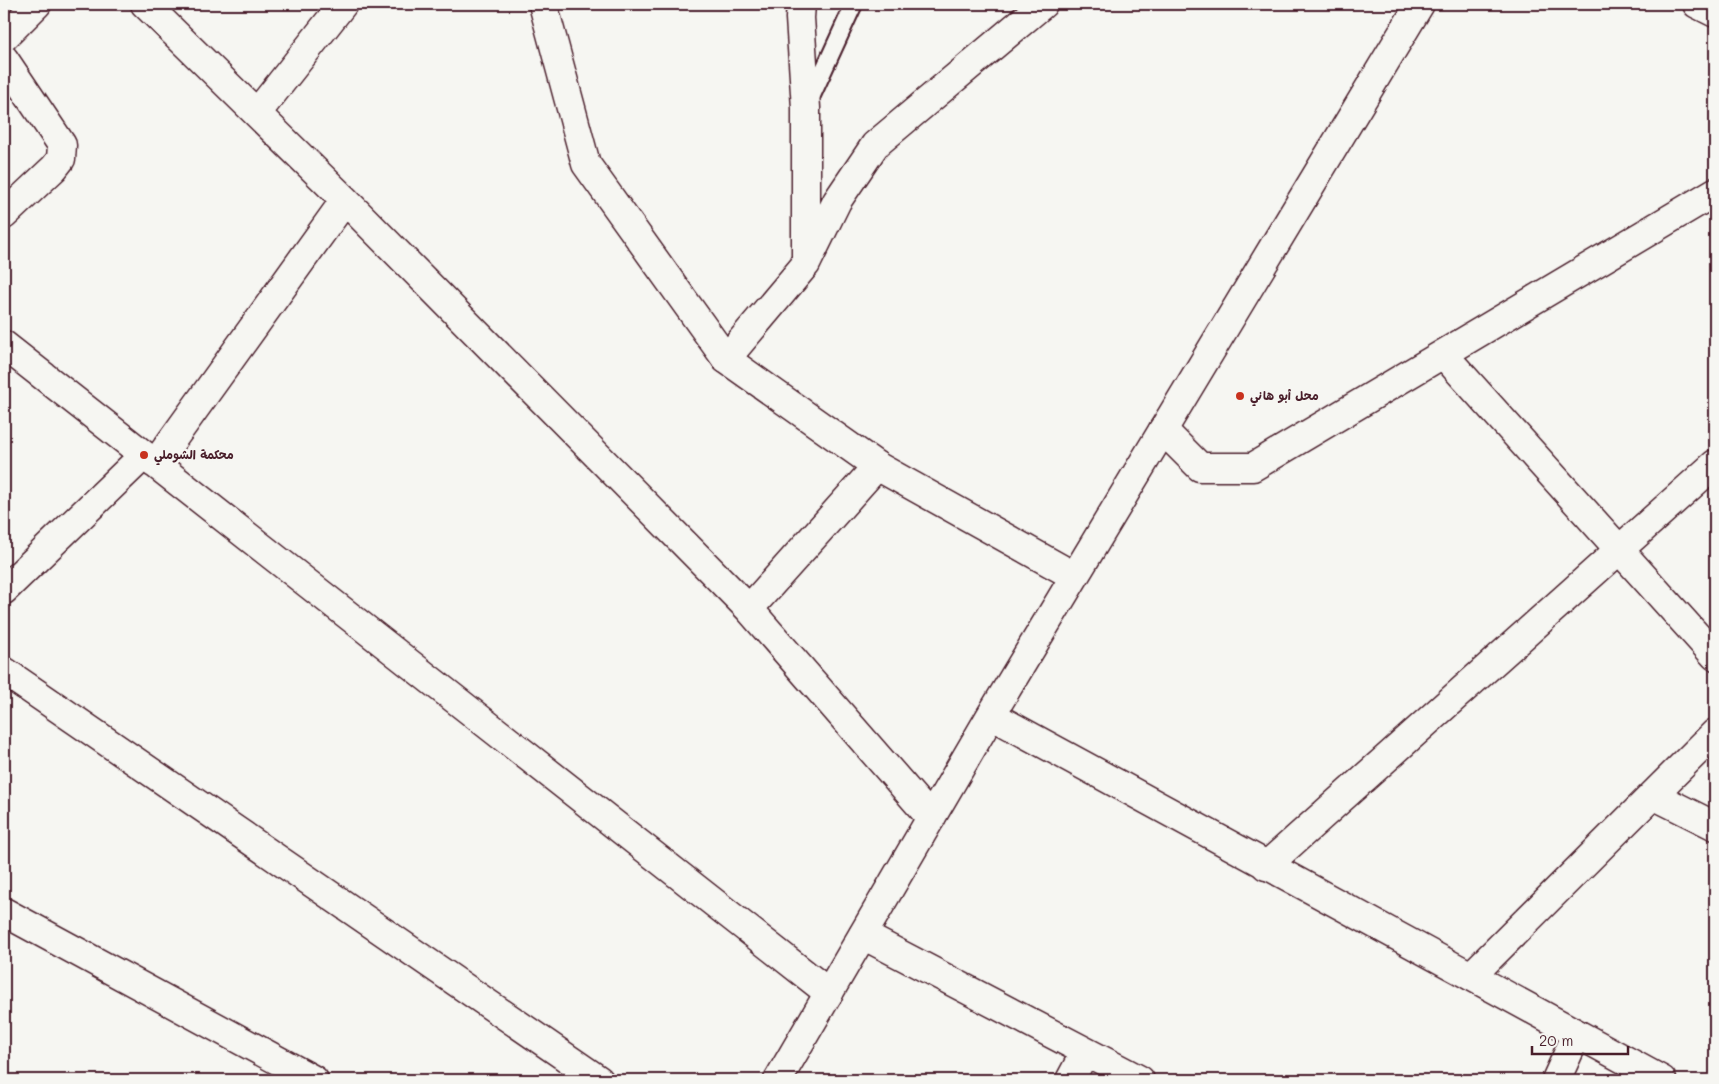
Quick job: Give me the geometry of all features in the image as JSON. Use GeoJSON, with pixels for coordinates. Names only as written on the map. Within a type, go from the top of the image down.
{"type":"FeatureCollection","features":[{"type":"Feature","properties":{"kind":"street"},"geometry":{"type":"LineString","coordinates":[[4,37],[37,4]]}},
{"type":"Feature","properties":{"kind":"street"},"geometry":{"type":"LineString","coordinates":[[145,4],[345,200],[749,609],[931,818]]}},
{"type":"Feature","properties":{"kind":"street"},"geometry":{"type":"LineString","coordinates":[[257,113],[343,4]]}},
{"type":"Feature","properties":{"kind":"street"},"geometry":{"type":"LineString","coordinates":[[543,4],[586,164],[726,359],[877,466],[1074,576]]}},
{"type":"Feature","properties":{"kind":"street"},"geometry":{"type":"LineString","coordinates":[[801,4],[806,108],[806,264]]}},
{"type":"Feature","properties":{"kind":"street"},"geometry":{"type":"LineString","coordinates":[[726,359],[806,264],[837,200],[875,145],[1043,4]]}},
{"type":"Feature","properties":{"kind":"street"},"geometry":{"type":"LineString","coordinates":[[778,1080],[991,715],[1420,4]]}},
{"type":"Feature","properties":{"kind":"street"},"geometry":{"type":"LineString","coordinates":[[1697,4],[1715,14]]}},
{"type":"Feature","properties":{"kind":"street"},"geometry":{"type":"LineString","coordinates":[[4,60],[62,145],[60,159],[54,168],[4,215]]}},
{"type":"Feature","properties":{"kind":"street"},"geometry":{"type":"LineString","coordinates":[[1163,430],[1200,467],[1253,467],[1715,192]]}},
{"type":"Feature","properties":{"kind":"street"},"geometry":{"type":"LineString","coordinates":[[4,590],[149,459],[345,200]]}},
{"type":"Feature","properties":{"kind":"street"},"geometry":{"type":"LineString","coordinates":[[4,345],[830,992]]}},
{"type":"Feature","properties":{"kind":"street"},"geometry":{"type":"LineString","coordinates":[[1443,354],[1715,656]]}},
{"type":"Feature","properties":{"kind":"street"},"geometry":{"type":"LineString","coordinates":[[1266,866],[1715,464]]}},
{"type":"Feature","properties":{"kind":"street"},"geometry":{"type":"LineString","coordinates":[[749,609],[877,466]]}},
{"type":"Feature","properties":{"kind":"street"},"geometry":{"type":"LineString","coordinates":[[4,670],[599,1080]]}},
{"type":"Feature","properties":{"kind":"street"},"geometry":{"type":"LineString","coordinates":[[991,715],[1662,1080]]}},
{"type":"Feature","properties":{"kind":"street"},"geometry":{"type":"LineString","coordinates":[[1470,976],[1715,733]]}},
{"type":"Feature","properties":{"kind":"street"},"geometry":{"type":"LineString","coordinates":[[1653,795],[1715,826]]}},
{"type":"Feature","properties":{"kind":"street"},"geometry":{"type":"LineString","coordinates":[[4,912],[314,1080]]}},
{"type":"Feature","properties":{"kind":"street"},"geometry":{"type":"LineString","coordinates":[[863,935],[1140,1080]]}},
{"type":"Feature","properties":{"kind":"street"},"geometry":{"type":"LineString","coordinates":[[1556,1080],[1577,1034]]}},
{"type":"Feature","properties":{"kind":"street"},"geometry":{"type":"LineString","coordinates":[[1070,1080],[1086,1052]]}},
{"type":"Feature","properties":{"kind":"lane"},"geometry":{"type":"LineString","coordinates":[[806,108],[854,4]]}},
{"type":"Feature","properties":{"kind":"place","name":"محل أبو هاني"},"geometry":{"type":"Point","coordinates":[1240,396]}},
{"type":"Feature","properties":{"kind":"place","name":"محكمة الشوملي"},"geometry":{"type":"Point","coordinates":[144,455]}}]}
